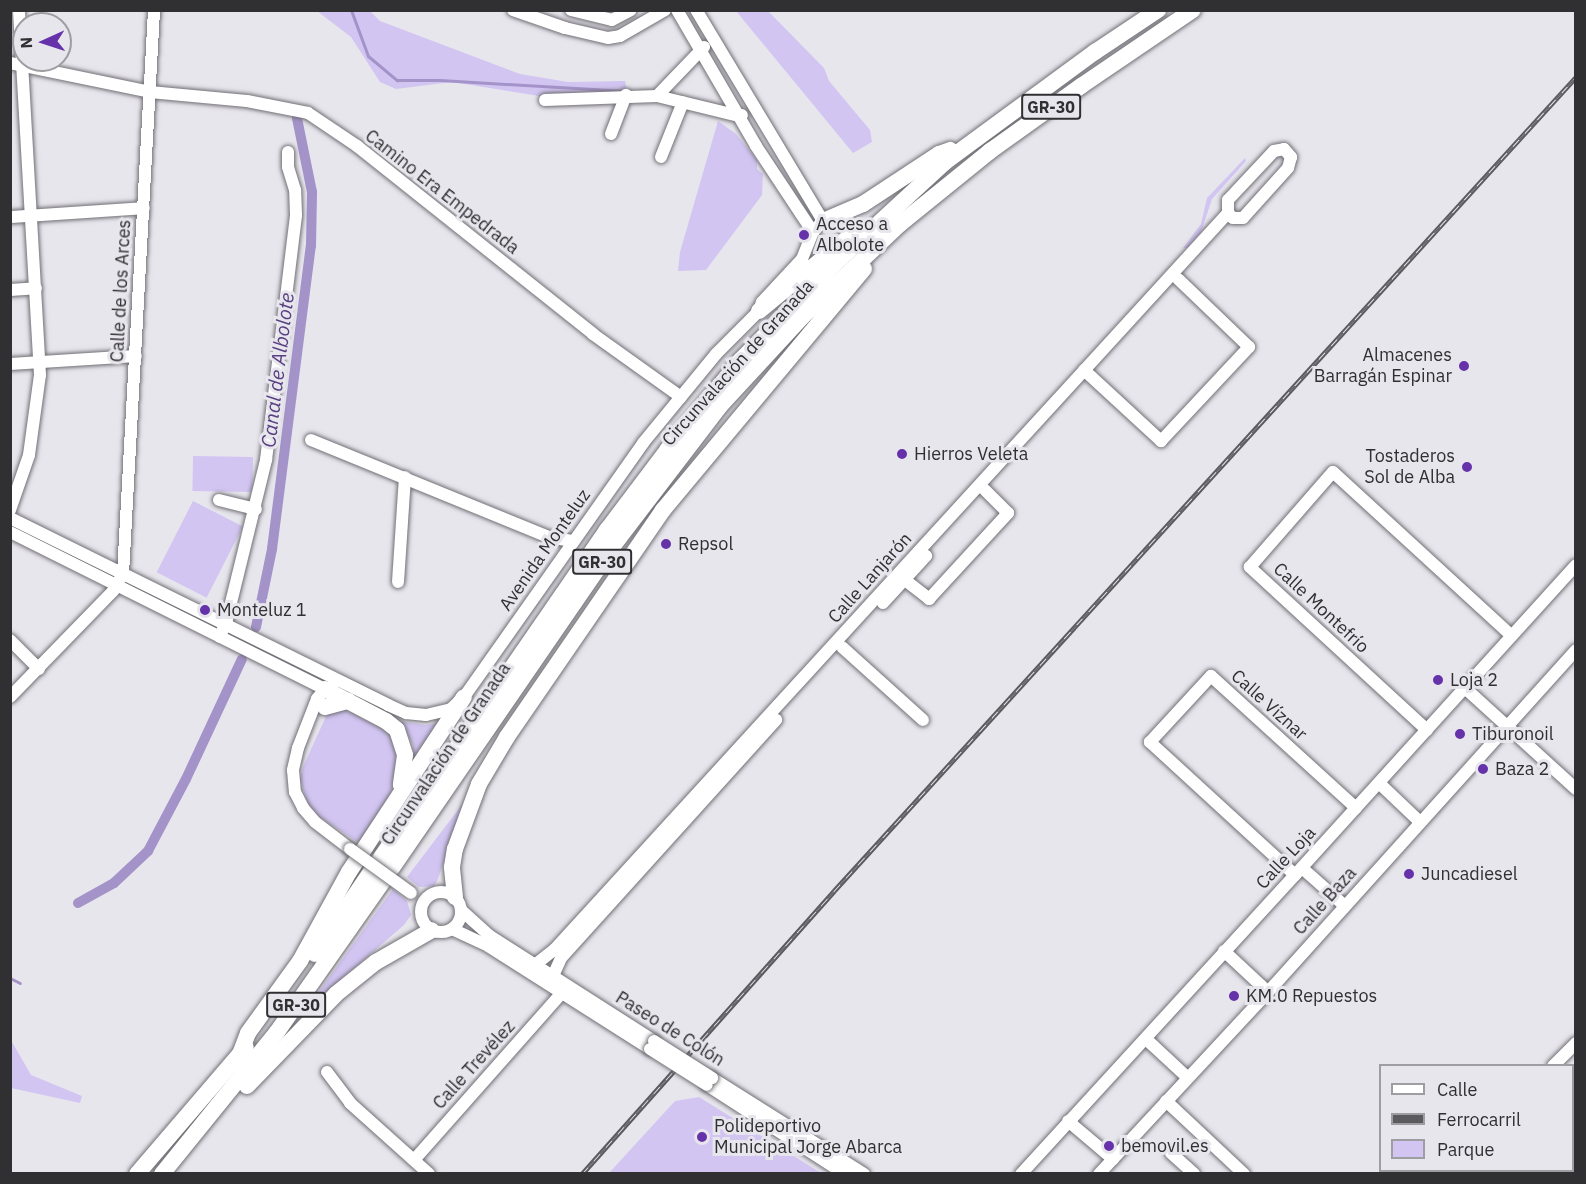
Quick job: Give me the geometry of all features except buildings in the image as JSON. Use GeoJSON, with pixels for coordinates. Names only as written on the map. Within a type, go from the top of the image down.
{"type":"FeatureCollection","features":[{"type":"Feature","properties":{"kind":"highway","name":"Circunvalación de Granada"},"geometry":{"type":"LineString","coordinates":[[162,1173],[277,1032],[565,588],[701,407],[789,310],[925,180],[968,144],[1095,52],[1158,10]]}},
{"type":"Feature","properties":{"kind":"highway","name":"Circunvalación de Granada"},"geometry":{"type":"LineString","coordinates":[[137,1173],[240,1054],[327,937],[382,870],[679,457],[719,408],[802,317],[914,212],[1031,121],[1193,10]]}},
{"type":"Feature","properties":{"kind":"highway"},"geometry":{"type":"LineString","coordinates":[[818,227],[863,204],[939,154],[968,144]]}},
{"type":"Feature","properties":{"kind":"highway"},"geometry":{"type":"LineString","coordinates":[[759,311],[906,188],[925,180]]}},
{"type":"Feature","properties":{"kind":"highway"},"geometry":{"type":"LineString","coordinates":[[458,903],[453,867],[455,849],[466,816],[479,784],[528,705],[663,510],[851,285],[904,230],[914,212]]}},
{"type":"Feature","properties":{"kind":"highway"},"geometry":{"type":"LineString","coordinates":[[325,690],[348,694],[386,721],[400,736],[405,755],[404,777],[398,795]]}},
{"type":"Feature","properties":{"kind":"highway"},"geometry":{"type":"LineString","coordinates":[[325,707],[348,694]]}},
{"type":"Feature","properties":{"kind":"highway"},"geometry":{"type":"LineString","coordinates":[[240,1054],[248,1033],[300,961],[350,872],[398,795],[464,697]]}},
{"type":"Feature","properties":{"kind":"highway"},"geometry":{"type":"LineString","coordinates":[[204,1124],[223,1112],[336,994],[375,962],[432,930]]}},
{"type":"Feature","properties":{"kind":"street","name":"Calle de los Arces"},"geometry":{"type":"LineString","coordinates":[[120,580],[136,356],[154,10]]}},
{"type":"Feature","properties":{"kind":"street"},"geometry":{"type":"LineString","coordinates":[[513,10],[565,28],[608,38],[620,36],[665,10]]}},
{"type":"Feature","properties":{"kind":"street"},"geometry":{"type":"LineString","coordinates":[[565,28],[570,10],[612,21],[631,10]]}},
{"type":"Feature","properties":{"kind":"street"},"geometry":{"type":"LineString","coordinates":[[677,10],[698,51],[756,146],[818,227]]}},
{"type":"Feature","properties":{"kind":"street"},"geometry":{"type":"LineString","coordinates":[[696,10],[771,136],[818,227]]}},
{"type":"Feature","properties":{"kind":"street"},"geometry":{"type":"LineString","coordinates":[[657,96],[698,51],[714,40]]}},
{"type":"Feature","properties":{"kind":"street"},"geometry":{"type":"LineString","coordinates":[[10,510],[29,455],[36,417],[40,362],[36,288],[17,72]]}},
{"type":"Feature","properties":{"kind":"street","name":"Camino Era Empedrada"},"geometry":{"type":"LineString","coordinates":[[54,72],[150,92],[270,105],[308,113],[324,122],[593,334],[681,398]]}},
{"type":"Feature","properties":{"kind":"street"},"geometry":{"type":"LineString","coordinates":[[545,100],[626,95],[657,96],[739,116],[754,107]]}},
{"type":"Feature","properties":{"kind":"street"},"geometry":{"type":"LineString","coordinates":[[611,134],[626,95]]}},
{"type":"Feature","properties":{"kind":"street"},"geometry":{"type":"LineString","coordinates":[[661,158],[683,102]]}},
{"type":"Feature","properties":{"kind":"street"},"geometry":{"type":"LineString","coordinates":[[756,146],[771,136]]}},
{"type":"Feature","properties":{"kind":"street","name":"Calle Lanjarón"},"geometry":{"type":"LineString","coordinates":[[554,976],[566,951],[905,579],[1087,373],[1178,279],[1230,216],[1228,200],[1274,151],[1284,149],[1291,157],[1288,168],[1243,218],[1230,216]]}},
{"type":"Feature","properties":{"kind":"street"},"geometry":{"type":"LineString","coordinates":[[223,631],[256,509],[266,460],[296,214],[295,190],[288,167],[288,152]]}},
{"type":"Feature","properties":{"kind":"street"},"geometry":{"type":"LineString","coordinates":[[10,217],[144,208]]}},
{"type":"Feature","properties":{"kind":"street","name":"Calle Lanjarón"},"geometry":{"type":"LineString","coordinates":[[536,964],[554,950],[1230,216]]}},
{"type":"Feature","properties":{"kind":"street","name":"Avenida Monteluz"},"geometry":{"type":"LineString","coordinates":[[10,532],[120,580],[223,631],[342,681],[348,694],[406,713],[426,715],[451,709],[464,697],[643,443],[716,354],[759,311],[762,302],[802,259],[818,227]]}},
{"type":"Feature","properties":{"kind":"street"},"geometry":{"type":"LineString","coordinates":[[1087,373],[1161,441],[1249,346],[1178,279]]}},
{"type":"Feature","properties":{"kind":"street"},"geometry":{"type":"LineString","coordinates":[[10,290],[36,288]]}},
{"type":"Feature","properties":{"kind":"street"},"geometry":{"type":"LineString","coordinates":[[10,364],[136,356]]}},
{"type":"Feature","properties":{"kind":"street"},"geometry":{"type":"LineString","coordinates":[[311,440],[549,537],[572,541]]}},
{"type":"Feature","properties":{"kind":"street","name":"Calle Montefrío"},"geometry":{"type":"LineString","coordinates":[[1427,730],[1250,567],[1333,472],[1511,635]]}},
{"type":"Feature","properties":{"kind":"street"},"geometry":{"type":"LineString","coordinates":[[399,582],[405,477]]}},
{"type":"Feature","properties":{"kind":"street","name":"Calle Lanjarón"},"geometry":{"type":"LineString","coordinates":[[905,579],[929,599],[1008,513],[985,490]]}},
{"type":"Feature","properties":{"kind":"street"},"geometry":{"type":"LineString","coordinates":[[219,500],[256,509]]}},
{"type":"Feature","properties":{"kind":"street","name":"Avenida Monteluz"},"geometry":{"type":"LineString","coordinates":[[10,518],[120,580]]}},
{"type":"Feature","properties":{"kind":"street","name":"Calle Loja"},"geometry":{"type":"LineString","coordinates":[[1021,1173],[1146,1040],[1575,565]]}},
{"type":"Feature","properties":{"kind":"street"},"geometry":{"type":"LineString","coordinates":[[10,698],[120,580]]}},
{"type":"Feature","properties":{"kind":"street","name":"Avenida Monteluz"},"geometry":{"type":"LineString","coordinates":[[223,631],[325,690]]}},
{"type":"Feature","properties":{"kind":"street"},"geometry":{"type":"LineString","coordinates":[[10,640],[39,669]]}},
{"type":"Feature","properties":{"kind":"street"},"geometry":{"type":"LineString","coordinates":[[842,647],[923,720]]}},
{"type":"Feature","properties":{"kind":"street","name":"Calle Baza"},"geometry":{"type":"LineString","coordinates":[[1099,1173],[1268,993],[1575,650]]}},
{"type":"Feature","properties":{"kind":"street"},"geometry":{"type":"LineString","coordinates":[[307,729],[325,707],[327,696],[319,672]]}},
{"type":"Feature","properties":{"kind":"street","name":"Calle Víznar"},"geometry":{"type":"LineString","coordinates":[[1298,872],[1150,742],[1210,676],[1356,808]]}},
{"type":"Feature","properties":{"kind":"street"},"geometry":{"type":"LineString","coordinates":[[1465,688],[1575,789]]}},
{"type":"Feature","properties":{"kind":"street"},"geometry":{"type":"LineString","coordinates":[[325,690],[318,699],[298,748],[293,770],[295,792],[315,822],[425,900]]}},
{"type":"Feature","properties":{"kind":"street"},"geometry":{"type":"LineString","coordinates":[[1379,783],[1420,822]]}},
{"type":"Feature","properties":{"kind":"street"},"geometry":{"type":"LineString","coordinates":[[1298,872],[1345,906]]}},
{"type":"Feature","properties":{"kind":"street"},"geometry":{"type":"LineString","coordinates":[[442,891],[458,903],[459,921],[452,929],[439,932],[432,930],[423,920],[422,906],[429,895],[442,891]]}},
{"type":"Feature","properties":{"kind":"street","name":"Paseo de Colón"},"geometry":{"type":"LineString","coordinates":[[458,903],[490,936],[554,976],[652,1045]]}},
{"type":"Feature","properties":{"kind":"street","name":"Paseo de Colón"},"geometry":{"type":"LineString","coordinates":[[452,929],[488,946],[562,993],[864,1173]]}},
{"type":"Feature","properties":{"kind":"street"},"geometry":{"type":"LineString","coordinates":[[1224,951],[1268,993]]}},
{"type":"Feature","properties":{"kind":"street","name":"Calle Trevélez"},"geometry":{"type":"LineString","coordinates":[[414,1160],[562,993]]}},
{"type":"Feature","properties":{"kind":"street"},"geometry":{"type":"LineString","coordinates":[[1146,1040],[1187,1077]]}},
{"type":"Feature","properties":{"kind":"street"},"geometry":{"type":"LineString","coordinates":[[1555,1064],[1575,1043]]}},
{"type":"Feature","properties":{"kind":"street"},"geometry":{"type":"LineString","coordinates":[[327,1072],[350,1103],[429,1173]]}},
{"type":"Feature","properties":{"kind":"street","name":"Paseo de Colón"},"geometry":{"type":"LineString","coordinates":[[710,1081],[845,1173]]}},
{"type":"Feature","properties":{"kind":"street"},"geometry":{"type":"LineString","coordinates":[[1166,1101],[1244,1173]]}},
{"type":"Feature","properties":{"kind":"street"},"geometry":{"type":"LineString","coordinates":[[1068,1121],[1113,1159]]}},
{"type":"Feature","properties":{"kind":"street"},"geometry":{"type":"LineString","coordinates":[[1171,1153],[1194,1173]]}},
{"type":"Feature","properties":{"kind":"green space"},"geometry":{"type":"Polygon","coordinates":[[[317,11],[370,11],[380,21],[520,74],[568,82],[625,81],[627,91],[539,96],[452,82],[396,89],[380,82],[351,37],[317,11]]]}},
{"type":"Feature","properties":{"kind":"green space"},"geometry":{"type":"Polygon","coordinates":[[[736,11],[768,11],[824,68],[829,81],[870,130],[872,142],[853,153],[736,11]]]}},
{"type":"Feature","properties":{"kind":"green space"},"geometry":{"type":"Polygon","coordinates":[[[718,121],[736,134],[757,160],[757,169],[763,174],[762,195],[706,270],[678,271],[680,252],[718,121]]]}},
{"type":"Feature","properties":{"kind":"green space"},"geometry":{"type":"Polygon","coordinates":[[[1245,158],[1246,161],[1212,199],[1201,232],[1187,248],[1183,248],[1201,224],[1207,198],[1245,158]]]}},
{"type":"Feature","properties":{"kind":"green space"},"geometry":{"type":"Polygon","coordinates":[[[193,456],[253,457],[252,492],[192,491],[193,456]]]}},
{"type":"Feature","properties":{"kind":"green space"},"geometry":{"type":"Polygon","coordinates":[[[193,501],[243,526],[207,598],[157,572],[193,501]]]}},
{"type":"Feature","properties":{"kind":"green space"},"geometry":{"type":"Polygon","coordinates":[[[344,709],[378,726],[390,735],[396,743],[399,756],[390,797],[359,843],[318,816],[308,805],[300,779],[303,767],[327,714],[344,709]]]}},
{"type":"Feature","properties":{"kind":"green space"},"geometry":{"type":"Polygon","coordinates":[[[400,721],[425,725],[438,723],[414,759],[413,745],[400,721]]]}},
{"type":"Feature","properties":{"kind":"green space"},"geometry":{"type":"Polygon","coordinates":[[[467,798],[437,881],[434,886],[419,887],[407,877],[467,798]]]}},
{"type":"Feature","properties":{"kind":"green space"},"geometry":{"type":"Polygon","coordinates":[[[393,889],[407,901],[411,915],[404,925],[300,1018],[393,889]]]}},
{"type":"Feature","properties":{"kind":"green space"},"geometry":{"type":"Polygon","coordinates":[[[11,1040],[31,1075],[82,1096],[80,1103],[11,1088],[11,1040]]]}},
{"type":"Feature","properties":{"kind":"green space","name":"Polideportivo Municipal Jorge Abarca"},"geometry":{"type":"Polygon","coordinates":[[[699,1097],[821,1173],[609,1173],[675,1101],[699,1097]]]}},
{"type":"Feature","properties":{"kind":"waterway"},"geometry":{"type":"LineString","coordinates":[[351,10],[368,56],[397,80],[440,80],[623,91]]}},
{"type":"Feature","properties":{"kind":"waterway","name":"Canal de Albolote"},"geometry":{"type":"LineString","coordinates":[[256,627],[272,549],[311,246],[312,192],[297,118]]}},
{"type":"Feature","properties":{"kind":"waterway","name":"Canal de Albolote"},"geometry":{"type":"LineString","coordinates":[[78,903],[114,883],[148,851],[186,779],[242,659]]}},
{"type":"Feature","properties":{"kind":"waterway"},"geometry":{"type":"LineString","coordinates":[[10,978],[20,983]]}},
{"type":"Feature","properties":{"kind":"railway"},"geometry":{"type":"LineString","coordinates":[[582,1174],[834,891],[1576,77]]}},
{"type":"Feature","properties":{"kind":"place","name":"Acceso a Albolote"},"geometry":{"type":"Point","coordinates":[804,235]}},
{"type":"Feature","properties":{"kind":"place","name":"Almacenes Barragán Espinar"},"geometry":{"type":"Point","coordinates":[1464,366]}},
{"type":"Feature","properties":{"kind":"place","name":"Hierros Veleta"},"geometry":{"type":"Point","coordinates":[902,454]}},
{"type":"Feature","properties":{"kind":"place","name":"Tostaderos Sol de Alba"},"geometry":{"type":"Point","coordinates":[1467,467]}},
{"type":"Feature","properties":{"kind":"place","name":"Repsol"},"geometry":{"type":"Point","coordinates":[666,544]}},
{"type":"Feature","properties":{"kind":"place","name":"Monteluz 1"},"geometry":{"type":"Point","coordinates":[205,610]}},
{"type":"Feature","properties":{"kind":"place","name":"Loja 2"},"geometry":{"type":"Point","coordinates":[1438,680]}},
{"type":"Feature","properties":{"kind":"place","name":"Tiburonoil"},"geometry":{"type":"Point","coordinates":[1460,734]}},
{"type":"Feature","properties":{"kind":"place","name":"Baza 2"},"geometry":{"type":"Point","coordinates":[1483,769]}},
{"type":"Feature","properties":{"kind":"place","name":"Juncadiesel"},"geometry":{"type":"Point","coordinates":[1409,874]}},
{"type":"Feature","properties":{"kind":"place","name":"KM.0 Repuestos"},"geometry":{"type":"Point","coordinates":[1234,996]}},
{"type":"Feature","properties":{"kind":"place","name":"Polideportivo Municipal Jorge Abarca"},"geometry":{"type":"Point","coordinates":[702,1137]}},
{"type":"Feature","properties":{"kind":"place","name":"bemovil.es"},"geometry":{"type":"Point","coordinates":[1109,1146]}}]}
